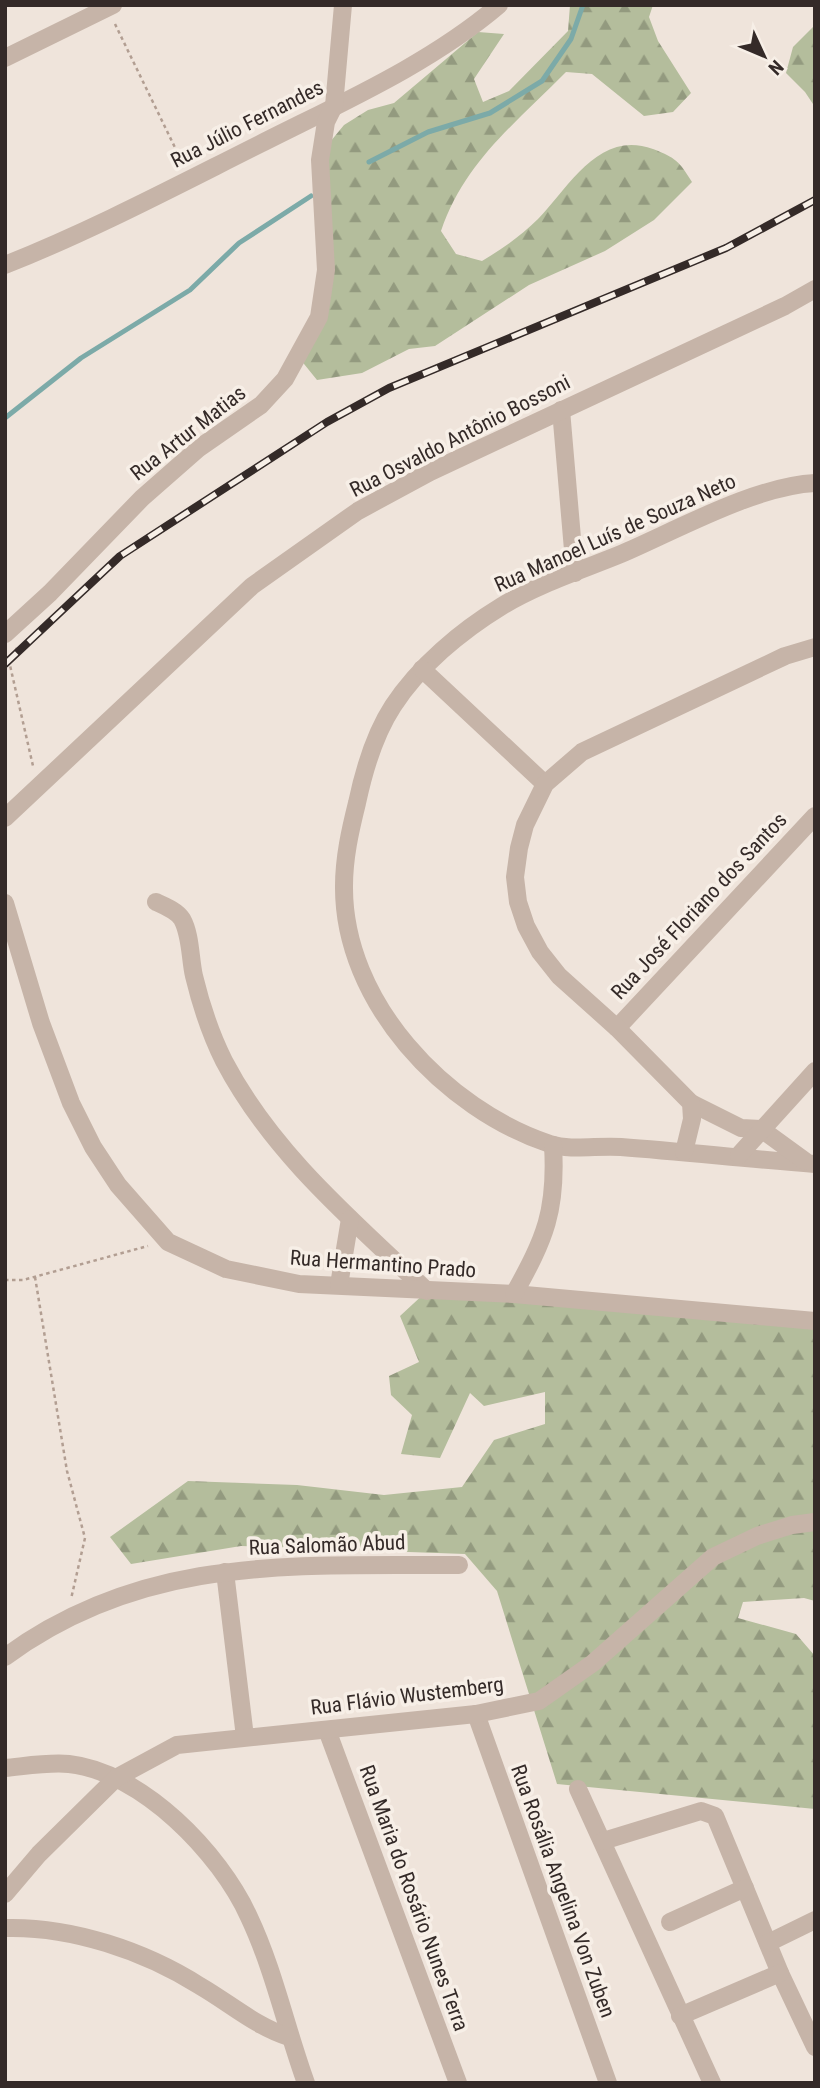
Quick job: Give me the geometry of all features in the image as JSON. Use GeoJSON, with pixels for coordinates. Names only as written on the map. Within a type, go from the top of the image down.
{"type":"FeatureCollection","features":[{"type":"Feature","properties":{"kind":"street","name":"Rua Artur Matias"},"geometry":{"type":"LineString","coordinates":[[14,636],[50,593],[142,498],[199,448],[261,405],[285,379],[319,317],[326,270],[320,160],[326,122],[334,106],[343,5]]}},
{"type":"Feature","properties":{"kind":"street","name":"Rua Júlio Fernandes"},"geometry":{"type":"LineString","coordinates":[[5,265],[75,237],[334,106],[407,67],[499,5]]}},
{"type":"Feature","properties":{"kind":"street"},"geometry":{"type":"LineString","coordinates":[[5,58],[110,7]]}},
{"type":"Feature","properties":{"kind":"street","name":"Rua Osvaldo Antônio Bossoni"},"geometry":{"type":"LineString","coordinates":[[5,818],[242,595],[292,556],[358,511],[430,472],[815,289]]}},
{"type":"Feature","properties":{"kind":"street"},"geometry":{"type":"LineString","coordinates":[[561,410],[575,573]]}},
{"type":"Feature","properties":{"kind":"street","name":"Rua Manoel Luís de Souza Neto"},"geometry":{"type":"LineString","coordinates":[[811,1163],[739,1155],[554,1145],[487,1116],[433,1074],[403,1041],[377,1004],[362,974],[343,889],[347,845],[360,789],[377,735],[393,706],[422,669],[460,635],[503,605],[575,573],[768,492],[815,483]]}},
{"type":"Feature","properties":{"kind":"street"},"geometry":{"type":"LineString","coordinates":[[811,1163],[761,1129],[740,1128],[691,1103],[617,1028],[559,976],[540,952],[526,926],[518,902],[515,877],[525,825],[545,784],[582,752],[785,656],[815,647]]}},
{"type":"Feature","properties":{"kind":"street"},"geometry":{"type":"LineString","coordinates":[[422,669],[545,784]]}},
{"type":"Feature","properties":{"kind":"street","name":"Rua José Floriano dos Santos"},"geometry":{"type":"LineString","coordinates":[[617,1028],[815,816]]}},
{"type":"Feature","properties":{"kind":"street"},"geometry":{"type":"LineString","coordinates":[[156,902],[178,914],[184,921],[194,975],[205,1012],[223,1059],[243,1094],[275,1139],[350,1219],[427,1291]]}},
{"type":"Feature","properties":{"kind":"street","name":"Rua Hermantino Prado"},"geometry":{"type":"LineString","coordinates":[[5,903],[41,1023],[71,1103],[93,1147],[143,1217],[169,1242],[226,1269],[299,1283],[514,1294],[815,1321]]}},
{"type":"Feature","properties":{"kind":"street"},"geometry":{"type":"LineString","coordinates":[[739,1155],[815,1071]]}},
{"type":"Feature","properties":{"kind":"street"},"geometry":{"type":"LineString","coordinates":[[684,1152],[692,1119],[691,1103]]}},
{"type":"Feature","properties":{"kind":"street"},"geometry":{"type":"LineString","coordinates":[[514,1294],[538,1251],[552,1214],[554,1145]]}},
{"type":"Feature","properties":{"kind":"street"},"geometry":{"type":"LineString","coordinates":[[339,1285],[350,1219]]}},
{"type":"Feature","properties":{"kind":"street","name":"Rua Flávio Wustemberg"},"geometry":{"type":"LineString","coordinates":[[5,1894],[39,1854],[116,1778],[177,1745],[476,1714],[538,1701],[584,1670],[713,1557],[757,1536],[792,1525],[815,1522]]}},
{"type":"Feature","properties":{"kind":"street","name":"Rua Salomão Abud"},"geometry":{"type":"LineString","coordinates":[[5,1657],[67,1618],[155,1584],[266,1566],[459,1565]]}},
{"type":"Feature","properties":{"kind":"street"},"geometry":{"type":"LineString","coordinates":[[225,1572],[245,1737]]}},
{"type":"Feature","properties":{"kind":"street","name":"Rua Rosália Angelina Von Zuben"},"geometry":{"type":"LineString","coordinates":[[476,1714],[608,2083]]}},
{"type":"Feature","properties":{"kind":"street","name":"Rua Maria do Rosário Nunes Terra"},"geometry":{"type":"LineString","coordinates":[[327,1730],[458,2083]]}},
{"type":"Feature","properties":{"kind":"street"},"geometry":{"type":"LineString","coordinates":[[5,1768],[70,1764],[116,1778],[148,1796],[184,1828],[225,1878],[249,1915],[273,1977],[289,2037],[306,2083]]}},
{"type":"Feature","properties":{"kind":"street"},"geometry":{"type":"LineString","coordinates":[[578,1789],[712,2083]]}},
{"type":"Feature","properties":{"kind":"street"},"geometry":{"type":"LineString","coordinates":[[603,1841],[701,1811],[715,1816],[780,1973],[815,2048]]}},
{"type":"Feature","properties":{"kind":"street"},"geometry":{"type":"LineString","coordinates":[[670,1922],[745,1888]]}},
{"type":"Feature","properties":{"kind":"street"},"geometry":{"type":"LineString","coordinates":[[768,1943],[815,1920]]}},
{"type":"Feature","properties":{"kind":"street"},"geometry":{"type":"LineString","coordinates":[[5,1928],[63,1933],[163,1966],[201,1986],[265,2029],[289,2037]]}},
{"type":"Feature","properties":{"kind":"street"},"geometry":{"type":"LineString","coordinates":[[681,2016],[780,1973]]}},
{"type":"Feature","properties":{"kind":"path"},"geometry":{"type":"LineString","coordinates":[[110,7],[190,178]]}},
{"type":"Feature","properties":{"kind":"path"},"geometry":{"type":"LineString","coordinates":[[14,636],[9,661],[38,787]]}},
{"type":"Feature","properties":{"kind":"path"},"geometry":{"type":"LineString","coordinates":[[5,1280],[23,1280],[148,1245],[160,1248]]}},
{"type":"Feature","properties":{"kind":"path"},"geometry":{"type":"LineString","coordinates":[[35,1277],[74,1495],[85,1538],[67,1618]]}},
{"type":"Feature","properties":{"kind":"green space"},"geometry":{"type":"Polygon","coordinates":[[[570,5],[653,5],[649,17],[658,41],[691,93],[673,112],[644,116],[592,74],[566,72],[494,144],[464,184],[441,231],[456,254],[482,261],[497,252],[538,219],[587,164],[617,147],[634,145],[667,155],[680,165],[692,182],[654,220],[605,251],[529,285],[435,346],[409,349],[362,373],[317,380],[300,359],[326,285],[321,153],[344,125],[368,110],[394,103],[478,32],[504,34],[474,79],[483,102],[509,91],[568,31],[570,5]]]}},
{"type":"Feature","properties":{"kind":"green space"},"geometry":{"type":"Polygon","coordinates":[[[815,25],[815,107],[805,92],[786,73],[793,47],[815,25]]]}},
{"type":"Feature","properties":{"kind":"green space"},"geometry":{"type":"Polygon","coordinates":[[[427,1291],[815,1321],[815,1601],[804,1598],[743,1602],[738,1618],[796,1634],[815,1656],[815,1809],[557,1784],[497,1591],[465,1554],[241,1546],[131,1564],[110,1537],[188,1481],[297,1485],[384,1495],[462,1487],[494,1440],[545,1424],[545,1392],[484,1406],[470,1393],[440,1458],[401,1454],[412,1415],[391,1395],[389,1376],[419,1362],[400,1316],[427,1291]]]}},
{"type":"Feature","properties":{"kind":"waterway"},"geometry":{"type":"LineString","coordinates":[[369,162],[428,132],[490,113],[542,81],[571,39],[583,5]]}},
{"type":"Feature","properties":{"kind":"waterway"},"geometry":{"type":"LineString","coordinates":[[5,418],[81,358],[190,290],[239,243],[311,196]]}},
{"type":"Feature","properties":{"kind":"railway"},"geometry":{"type":"LineString","coordinates":[[5,664],[120,556],[327,422],[389,388],[726,248],[815,200]]}}]}
